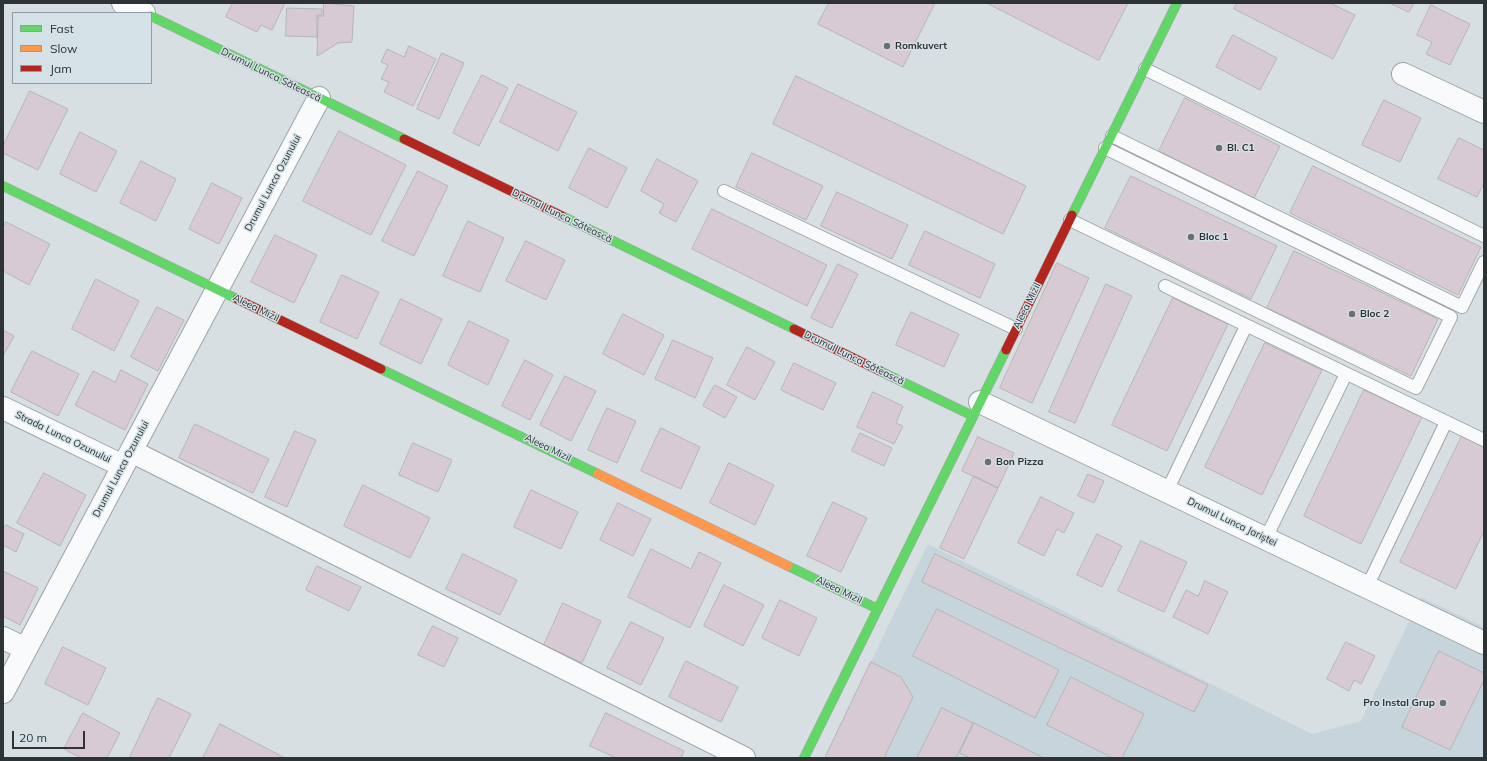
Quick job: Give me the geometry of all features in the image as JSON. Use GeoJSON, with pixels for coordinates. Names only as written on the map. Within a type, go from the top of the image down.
{"type":"FeatureCollection","features":[{"type":"Feature","properties":{"kind":"street"},"geometry":{"type":"LineString","coordinates":[[123,3],[142,12]]}},
{"type":"Feature","properties":{"kind":"street","name":"Aleea Mizil"},"geometry":{"type":"LineString","coordinates":[[804,758],[1177,3]]}},
{"type":"Feature","properties":{"kind":"street","name":"Drumul Lunca Sătească"},"geometry":{"type":"LineString","coordinates":[[152,16],[319,98],[977,409]]}},
{"type":"Feature","properties":{"kind":"street"},"geometry":{"type":"LineString","coordinates":[[1402,74],[1484,112]]}},
{"type":"Feature","properties":{"kind":"street","name":"Drumul Lunca Ozunului"},"geometry":{"type":"LineString","coordinates":[[3,692],[319,98]]}},
{"type":"Feature","properties":{"kind":"street"},"geometry":{"type":"LineString","coordinates":[[3,186],[217,289]]}},
{"type":"Feature","properties":{"kind":"street","name":"Aleea Mizil"},"geometry":{"type":"LineString","coordinates":[[217,289],[878,609]]}},
{"type":"Feature","properties":{"kind":"street","name":"Strada Lunca Ozunului"},"geometry":{"type":"LineString","coordinates":[[3,408],[127,459],[744,758]]}},
{"type":"Feature","properties":{"kind":"street","name":"Drumul Lunca Jariștei"},"geometry":{"type":"LineString","coordinates":[[977,409],[1167,492],[1484,643]]}},
{"type":"Feature","properties":{"kind":"street"},"geometry":{"type":"LineString","coordinates":[[3,638],[26,649]]}},
{"type":"Feature","properties":{"kind":"lane"},"geometry":{"type":"LineString","coordinates":[[1145,69],[1484,236]]}},
{"type":"Feature","properties":{"kind":"lane"},"geometry":{"type":"LineString","coordinates":[[1112,136],[1462,307],[1484,262]]}},
{"type":"Feature","properties":{"kind":"lane"},"geometry":{"type":"LineString","coordinates":[[1070,220],[1416,388],[1451,316],[1106,148]]}},
{"type":"Feature","properties":{"kind":"lane"},"geometry":{"type":"LineString","coordinates":[[724,191],[1016,329]]}},
{"type":"Feature","properties":{"kind":"lane"},"geometry":{"type":"LineString","coordinates":[[1165,286],[1484,440]]}},
{"type":"Feature","properties":{"kind":"lane"},"geometry":{"type":"LineString","coordinates":[[1167,492],[1246,326]]}},
{"type":"Feature","properties":{"kind":"lane"},"geometry":{"type":"LineString","coordinates":[[1266,538],[1346,374]]}},
{"type":"Feature","properties":{"kind":"lane"},"geometry":{"type":"LineString","coordinates":[[1367,587],[1446,422]]}},
{"type":"Feature","properties":{"kind":"shaded area"},"geometry":{"type":"Polygon","coordinates":[[[928,544],[1312,734],[1361,721],[1421,597],[1484,627],[1484,758],[824,758],[928,544]]]}},
{"type":"Feature","properties":{"kind":"building"},"geometry":{"type":"Polygon","coordinates":[[[233,3],[285,3],[272,30],[261,25],[257,32],[226,17],[233,3]]]}},
{"type":"Feature","properties":{"kind":"building"},"geometry":{"type":"Polygon","coordinates":[[[324,3],[354,6],[352,42],[338,43],[317,56],[318,16],[323,16],[324,3]]]}},
{"type":"Feature","properties":{"kind":"building","name":"Romkuvert"},"geometry":{"type":"Polygon","coordinates":[[[829,3],[935,3],[903,67],[818,24],[829,3]]]}},
{"type":"Feature","properties":{"kind":"building"},"geometry":{"type":"Polygon","coordinates":[[[987,3],[1128,3],[1099,60],[987,3]]]}},
{"type":"Feature","properties":{"kind":"building"},"geometry":{"type":"Polygon","coordinates":[[[1237,3],[1330,3],[1355,15],[1333,59],[1234,9],[1237,3]]]}},
{"type":"Feature","properties":{"kind":"building"},"geometry":{"type":"Polygon","coordinates":[[[1390,3],[1414,3],[1409,12],[1390,3]]]}},
{"type":"Feature","properties":{"kind":"building"},"geometry":{"type":"Polygon","coordinates":[[[1431,5],[1470,24],[1450,65],[1426,54],[1432,42],[1417,35],[1431,5]]]}},
{"type":"Feature","properties":{"kind":"building"},"geometry":{"type":"Polygon","coordinates":[[[287,8],[322,9],[322,15],[317,15],[317,37],[286,36],[287,8]]]}},
{"type":"Feature","properties":{"kind":"building"},"geometry":{"type":"Polygon","coordinates":[[[1233,35],[1277,58],[1260,90],[1216,67],[1233,35]]]}},
{"type":"Feature","properties":{"kind":"building"},"geometry":{"type":"Polygon","coordinates":[[[409,46],[436,59],[413,106],[384,92],[389,82],[381,79],[388,65],[381,62],[387,49],[404,57],[409,46]]]}},
{"type":"Feature","properties":{"kind":"building"},"geometry":{"type":"Polygon","coordinates":[[[442,53],[464,63],[439,119],[417,109],[442,53]]]}},
{"type":"Feature","properties":{"kind":"building"},"geometry":{"type":"Polygon","coordinates":[[[482,75],[508,88],[479,146],[453,133],[482,75]]]}},
{"type":"Feature","properties":{"kind":"building"},"geometry":{"type":"Polygon","coordinates":[[[796,76],[1026,186],[1003,234],[773,124],[796,76]]]}},
{"type":"Feature","properties":{"kind":"building"},"geometry":{"type":"Polygon","coordinates":[[[518,84],[577,112],[558,151],[500,122],[518,84]]]}},
{"type":"Feature","properties":{"kind":"building"},"geometry":{"type":"Polygon","coordinates":[[[30,91],[68,109],[38,170],[3,153],[3,146],[30,91]]]}},
{"type":"Feature","properties":{"kind":"building","name":"Bl. C1"},"geometry":{"type":"Polygon","coordinates":[[[1185,98],[1280,146],[1254,198],[1159,151],[1185,98]]]}},
{"type":"Feature","properties":{"kind":"building"},"geometry":{"type":"Polygon","coordinates":[[[1384,100],[1421,118],[1400,162],[1362,145],[1384,100]]]}},
{"type":"Feature","properties":{"kind":"building"},"geometry":{"type":"Polygon","coordinates":[[[339,131],[406,165],[371,235],[303,201],[339,131]]]}},
{"type":"Feature","properties":{"kind":"building"},"geometry":{"type":"Polygon","coordinates":[[[80,132],[117,151],[96,192],[60,174],[80,132]]]}},
{"type":"Feature","properties":{"kind":"building"},"geometry":{"type":"Polygon","coordinates":[[[1459,138],[1484,150],[1484,183],[1477,197],[1438,179],[1459,138]]]}},
{"type":"Feature","properties":{"kind":"building"},"geometry":{"type":"Polygon","coordinates":[[[589,148],[627,168],[607,208],[569,188],[589,148]]]}},
{"type":"Feature","properties":{"kind":"building"},"geometry":{"type":"Polygon","coordinates":[[[752,153],[823,186],[806,220],[736,187],[752,153]]]}},
{"type":"Feature","properties":{"kind":"building"},"geometry":{"type":"Polygon","coordinates":[[[657,159],[698,181],[676,222],[659,213],[664,204],[641,191],[657,159]]]}},
{"type":"Feature","properties":{"kind":"building"},"geometry":{"type":"Polygon","coordinates":[[[141,161],[176,179],[156,221],[120,203],[141,161]]]}},
{"type":"Feature","properties":{"kind":"building"},"geometry":{"type":"Polygon","coordinates":[[[1313,166],[1481,247],[1458,295],[1290,213],[1313,166]]]}},
{"type":"Feature","properties":{"kind":"building"},"geometry":{"type":"Polygon","coordinates":[[[418,171],[448,186],[414,256],[382,241],[418,171]]]}},
{"type":"Feature","properties":{"kind":"building","name":"Bloc 1"},"geometry":{"type":"Polygon","coordinates":[[[1131,176],[1277,246],[1251,299],[1105,228],[1131,176]]]}},
{"type":"Feature","properties":{"kind":"building"},"geometry":{"type":"Polygon","coordinates":[[[212,183],[242,198],[219,244],[189,229],[212,183]]]}},
{"type":"Feature","properties":{"kind":"building"},"geometry":{"type":"Polygon","coordinates":[[[837,192],[908,225],[892,259],[821,226],[837,192]]]}},
{"type":"Feature","properties":{"kind":"building"},"geometry":{"type":"Polygon","coordinates":[[[712,209],[827,265],[807,306],[692,249],[712,209]]]}},
{"type":"Feature","properties":{"kind":"building"},"geometry":{"type":"Polygon","coordinates":[[[468,221],[504,238],[480,292],[443,276],[468,221]]]}},
{"type":"Feature","properties":{"kind":"building"},"geometry":{"type":"Polygon","coordinates":[[[6,222],[50,244],[29,285],[3,271],[3,228],[6,222]]]}},
{"type":"Feature","properties":{"kind":"building"},"geometry":{"type":"Polygon","coordinates":[[[925,231],[995,264],[980,298],[909,265],[925,231]]]}},
{"type":"Feature","properties":{"kind":"building"},"geometry":{"type":"Polygon","coordinates":[[[275,235],[317,255],[294,303],[251,282],[275,235]]]}},
{"type":"Feature","properties":{"kind":"building"},"geometry":{"type":"Polygon","coordinates":[[[526,241],[565,260],[546,300],[506,281],[526,241]]]}},
{"type":"Feature","properties":{"kind":"building","name":"Bloc 2"},"geometry":{"type":"Polygon","coordinates":[[[1294,251],[1438,319],[1411,376],[1267,308],[1294,251]]]}},
{"type":"Feature","properties":{"kind":"building"},"geometry":{"type":"Polygon","coordinates":[[[1057,263],[1089,278],[1032,403],[1000,388],[1057,263]]]}},
{"type":"Feature","properties":{"kind":"building"},"geometry":{"type":"Polygon","coordinates":[[[838,264],[858,274],[832,328],[811,318],[838,264]]]}},
{"type":"Feature","properties":{"kind":"building"},"geometry":{"type":"Polygon","coordinates":[[[342,275],[379,292],[357,339],[320,322],[342,275]]]}},
{"type":"Feature","properties":{"kind":"building"},"geometry":{"type":"Polygon","coordinates":[[[96,279],[139,301],[114,351],[72,329],[96,279]]]}},
{"type":"Feature","properties":{"kind":"building"},"geometry":{"type":"Polygon","coordinates":[[[1106,284],[1132,296],[1075,423],[1049,412],[1106,284]]]}},
{"type":"Feature","properties":{"kind":"building"},"geometry":{"type":"Polygon","coordinates":[[[1173,298],[1228,324],[1167,451],[1112,425],[1173,298]]]}},
{"type":"Feature","properties":{"kind":"building"},"geometry":{"type":"Polygon","coordinates":[[[401,299],[442,319],[421,364],[380,344],[401,299]]]}},
{"type":"Feature","properties":{"kind":"building"},"geometry":{"type":"Polygon","coordinates":[[[157,307],[184,320],[158,371],[131,357],[157,307]]]}},
{"type":"Feature","properties":{"kind":"building"},"geometry":{"type":"Polygon","coordinates":[[[911,312],[959,334],[944,367],[896,345],[911,312]]]}},
{"type":"Feature","properties":{"kind":"building"},"geometry":{"type":"Polygon","coordinates":[[[623,314],[664,335],[644,375],[603,354],[623,314]]]}},
{"type":"Feature","properties":{"kind":"building"},"geometry":{"type":"Polygon","coordinates":[[[469,321],[509,340],[488,385],[448,365],[469,321]]]}},
{"type":"Feature","properties":{"kind":"building"},"geometry":{"type":"Polygon","coordinates":[[[3,330],[14,336],[3,356],[3,330]]]}},
{"type":"Feature","properties":{"kind":"building"},"geometry":{"type":"Polygon","coordinates":[[[673,340],[713,358],[695,398],[655,379],[673,340]]]}},
{"type":"Feature","properties":{"kind":"building"},"geometry":{"type":"Polygon","coordinates":[[[1265,343],[1322,370],[1262,495],[1205,467],[1265,343]]]}},
{"type":"Feature","properties":{"kind":"building"},"geometry":{"type":"Polygon","coordinates":[[[747,347],[775,362],[755,400],[727,385],[747,347]]]}},
{"type":"Feature","properties":{"kind":"building"},"geometry":{"type":"Polygon","coordinates":[[[32,351],[79,374],[58,416],[11,392],[32,351]]]}},
{"type":"Feature","properties":{"kind":"building"},"geometry":{"type":"Polygon","coordinates":[[[525,360],[553,375],[530,420],[502,406],[525,360]]]}},
{"type":"Feature","properties":{"kind":"building"},"geometry":{"type":"Polygon","coordinates":[[[794,363],[836,383],[823,410],[781,390],[794,363]]]}},
{"type":"Feature","properties":{"kind":"building"},"geometry":{"type":"Polygon","coordinates":[[[121,370],[148,384],[125,430],[75,405],[93,371],[115,382],[121,370]]]}},
{"type":"Feature","properties":{"kind":"building"},"geometry":{"type":"Polygon","coordinates":[[[565,376],[596,391],[571,441],[540,425],[565,376]]]}},
{"type":"Feature","properties":{"kind":"building"},"geometry":{"type":"Polygon","coordinates":[[[715,385],[737,397],[725,418],[703,406],[715,385]]]}},
{"type":"Feature","properties":{"kind":"building"},"geometry":{"type":"Polygon","coordinates":[[[1364,390],[1422,417],[1361,544],[1304,516],[1364,390]]]}},
{"type":"Feature","properties":{"kind":"building"},"geometry":{"type":"Polygon","coordinates":[[[873,392],[903,406],[896,423],[903,426],[894,444],[857,427],[873,392]]]}},
{"type":"Feature","properties":{"kind":"building"},"geometry":{"type":"Polygon","coordinates":[[[607,408],[636,421],[617,463],[588,450],[607,408]]]}},
{"type":"Feature","properties":{"kind":"building"},"geometry":{"type":"Polygon","coordinates":[[[195,424],[269,459],[253,493],[179,458],[195,424]]]}},
{"type":"Feature","properties":{"kind":"building"},"geometry":{"type":"Polygon","coordinates":[[[661,428],[700,447],[681,489],[641,471],[661,428]]]}},
{"type":"Feature","properties":{"kind":"building"},"geometry":{"type":"Polygon","coordinates":[[[295,431],[316,440],[287,507],[265,497],[295,431]]]}},
{"type":"Feature","properties":{"kind":"building"},"geometry":{"type":"Polygon","coordinates":[[[860,433],[892,448],[884,466],[852,451],[860,433]]]}},
{"type":"Feature","properties":{"kind":"building"},"geometry":{"type":"Polygon","coordinates":[[[1462,436],[1484,447],[1484,531],[1456,589],[1400,562],[1462,436]]]}},
{"type":"Feature","properties":{"kind":"building","name":"Bon Pizza"},"geometry":{"type":"Polygon","coordinates":[[[978,437],[1014,453],[998,488],[962,471],[978,437]]]}},
{"type":"Feature","properties":{"kind":"building"},"geometry":{"type":"Polygon","coordinates":[[[413,443],[452,460],[438,492],[399,475],[413,443]]]}},
{"type":"Feature","properties":{"kind":"building"},"geometry":{"type":"Polygon","coordinates":[[[729,463],[774,485],[755,525],[710,503],[729,463]]]}},
{"type":"Feature","properties":{"kind":"building"},"geometry":{"type":"Polygon","coordinates":[[[44,473],[86,495],[60,546],[17,523],[44,473]]]}},
{"type":"Feature","properties":{"kind":"building"},"geometry":{"type":"Polygon","coordinates":[[[1088,474],[1104,481],[1094,503],[1078,496],[1088,474]]]}},
{"type":"Feature","properties":{"kind":"building"},"geometry":{"type":"Polygon","coordinates":[[[974,476],[998,488],[964,559],[940,548],[974,476]]]}},
{"type":"Feature","properties":{"kind":"building"},"geometry":{"type":"Polygon","coordinates":[[[363,485],[430,518],[410,558],[344,526],[363,485]]]}},
{"type":"Feature","properties":{"kind":"building"},"geometry":{"type":"Polygon","coordinates":[[[531,490],[578,512],[561,549],[514,527],[531,490]]]}},
{"type":"Feature","properties":{"kind":"building"},"geometry":{"type":"Polygon","coordinates":[[[1041,497],[1074,513],[1064,533],[1057,529],[1044,556],[1018,543],[1041,497]]]}},
{"type":"Feature","properties":{"kind":"building"},"geometry":{"type":"Polygon","coordinates":[[[833,502],[867,518],[841,572],[807,556],[833,502]]]}},
{"type":"Feature","properties":{"kind":"building"},"geometry":{"type":"Polygon","coordinates":[[[618,503],[651,519],[633,556],[600,540],[618,503]]]}},
{"type":"Feature","properties":{"kind":"building"},"geometry":{"type":"Polygon","coordinates":[[[6,525],[24,534],[16,552],[3,545],[3,530],[6,525]]]}},
{"type":"Feature","properties":{"kind":"building"},"geometry":{"type":"Polygon","coordinates":[[[1097,534],[1122,546],[1102,587],[1077,575],[1097,534]]]}},
{"type":"Feature","properties":{"kind":"building"},"geometry":{"type":"Polygon","coordinates":[[[1141,541],[1187,562],[1164,612],[1118,591],[1141,541]]]}},
{"type":"Feature","properties":{"kind":"building"},"geometry":{"type":"Polygon","coordinates":[[[651,549],[691,569],[699,552],[721,563],[690,628],[628,597],[651,549]]]}},
{"type":"Feature","properties":{"kind":"building"},"geometry":{"type":"Polygon","coordinates":[[[463,554],[517,580],[500,615],[446,589],[463,554]]]}},
{"type":"Feature","properties":{"kind":"building"},"geometry":{"type":"Polygon","coordinates":[[[935,554],[1208,685],[1194,712],[922,582],[935,554]]]}},
{"type":"Feature","properties":{"kind":"building"},"geometry":{"type":"Polygon","coordinates":[[[317,566],[361,587],[349,611],[306,590],[317,566]]]}},
{"type":"Feature","properties":{"kind":"building"},"geometry":{"type":"Polygon","coordinates":[[[3,571],[38,588],[20,625],[3,616],[3,571]]]}},
{"type":"Feature","properties":{"kind":"building"},"geometry":{"type":"Polygon","coordinates":[[[1205,581],[1228,592],[1208,634],[1173,617],[1186,590],[1198,596],[1205,581]]]}},
{"type":"Feature","properties":{"kind":"building"},"geometry":{"type":"Polygon","coordinates":[[[724,585],[764,605],[743,646],[704,626],[724,585]]]}},
{"type":"Feature","properties":{"kind":"building"},"geometry":{"type":"Polygon","coordinates":[[[780,600],[817,618],[799,656],[762,638],[780,600]]]}},
{"type":"Feature","properties":{"kind":"building"},"geometry":{"type":"Polygon","coordinates":[[[563,603],[601,621],[582,663],[544,645],[563,603]]]}},
{"type":"Feature","properties":{"kind":"building"},"geometry":{"type":"Polygon","coordinates":[[[937,609],[1059,670],[1035,718],[913,656],[937,609]]]}},
{"type":"Feature","properties":{"kind":"building"},"geometry":{"type":"Polygon","coordinates":[[[631,622],[664,638],[641,685],[607,668],[631,622]]]}},
{"type":"Feature","properties":{"kind":"building"},"geometry":{"type":"Polygon","coordinates":[[[433,626],[458,638],[444,667],[418,655],[433,626]]]}},
{"type":"Feature","properties":{"kind":"building"},"geometry":{"type":"Polygon","coordinates":[[[1346,642],[1375,656],[1361,684],[1354,680],[1349,691],[1327,679],[1346,642]]]}},
{"type":"Feature","properties":{"kind":"building"},"geometry":{"type":"Polygon","coordinates":[[[63,647],[106,668],[88,705],[45,684],[63,647]]]}},
{"type":"Feature","properties":{"kind":"building","name":"Pro Instal Grup"},"geometry":{"type":"Polygon","coordinates":[[[1439,651],[1484,673],[1484,680],[1450,750],[1402,727],[1439,651]]]}},
{"type":"Feature","properties":{"kind":"building"},"geometry":{"type":"Polygon","coordinates":[[[686,661],[738,687],[721,722],[669,697],[686,661]]]}},
{"type":"Feature","properties":{"kind":"building"},"geometry":{"type":"Polygon","coordinates":[[[871,662],[901,677],[913,697],[884,758],[825,758],[871,662]]]}},
{"type":"Feature","properties":{"kind":"building"},"geometry":{"type":"Polygon","coordinates":[[[1071,677],[1144,714],[1122,758],[1113,758],[1047,725],[1071,677]]]}},
{"type":"Feature","properties":{"kind":"building"},"geometry":{"type":"Polygon","coordinates":[[[158,698],[191,714],[169,758],[132,758],[130,757],[158,698]]]}},
{"type":"Feature","properties":{"kind":"building"},"geometry":{"type":"Polygon","coordinates":[[[942,708],[973,723],[956,758],[917,758],[942,708]]]}},
{"type":"Feature","properties":{"kind":"building"},"geometry":{"type":"Polygon","coordinates":[[[83,713],[120,733],[107,758],[81,758],[64,749],[83,713]]]}},
{"type":"Feature","properties":{"kind":"building"},"geometry":{"type":"Polygon","coordinates":[[[606,713],[684,751],[681,758],[616,758],[590,746],[606,713]]]}},
{"type":"Feature","properties":{"kind":"building"},"geometry":{"type":"Polygon","coordinates":[[[974,723],[1044,758],[970,758],[960,753],[974,723]]]}},
{"type":"Feature","properties":{"kind":"building"},"geometry":{"type":"Polygon","coordinates":[[[220,724],[285,758],[203,758],[220,724]]]}},
{"type":"Feature","properties":{"kind":"traffic: fast"},"geometry":{"type":"LineString","coordinates":[[1072,215],[1177,3]]}},
{"type":"Feature","properties":{"kind":"traffic: fast"},"geometry":{"type":"LineString","coordinates":[[152,16],[404,139]]}},
{"type":"Feature","properties":{"kind":"traffic: fast"},"geometry":{"type":"LineString","coordinates":[[3,186],[237,299]]}},
{"type":"Feature","properties":{"kind":"traffic: fast"},"geometry":{"type":"LineString","coordinates":[[562,216],[794,329]]}},
{"type":"Feature","properties":{"kind":"traffic: fast"},"geometry":{"type":"LineString","coordinates":[[804,758],[1006,350]]}},
{"type":"Feature","properties":{"kind":"traffic: fast"},"geometry":{"type":"LineString","coordinates":[[381,369],[598,474]]}},
{"type":"Feature","properties":{"kind":"traffic: fast"},"geometry":{"type":"LineString","coordinates":[[880,371],[973,416]]}},
{"type":"Feature","properties":{"kind":"traffic: fast"},"geometry":{"type":"LineString","coordinates":[[788,566],[878,609]]}},
{"type":"Feature","properties":{"kind":"traffic: slow"},"geometry":{"type":"LineString","coordinates":[[598,474],[788,566]]}},
{"type":"Feature","properties":{"kind":"traffic: jam"},"geometry":{"type":"LineString","coordinates":[[404,139],[562,216]]}},
{"type":"Feature","properties":{"kind":"traffic: jam"},"geometry":{"type":"LineString","coordinates":[[1006,350],[1072,215]]}},
{"type":"Feature","properties":{"kind":"traffic: jam"},"geometry":{"type":"LineString","coordinates":[[237,299],[381,369]]}},
{"type":"Feature","properties":{"kind":"traffic: jam"},"geometry":{"type":"LineString","coordinates":[[794,329],[880,371]]}},
{"type":"Feature","properties":{"kind":"place","name":"Romkuvert"},"geometry":{"type":"Point","coordinates":[887,46]}},
{"type":"Feature","properties":{"kind":"place","name":"Bl. C1"},"geometry":{"type":"Point","coordinates":[1219,148]}},
{"type":"Feature","properties":{"kind":"place","name":"Bloc 1"},"geometry":{"type":"Point","coordinates":[1191,237]}},
{"type":"Feature","properties":{"kind":"place","name":"Bloc 2"},"geometry":{"type":"Point","coordinates":[1352,314]}},
{"type":"Feature","properties":{"kind":"place","name":"Bon Pizza"},"geometry":{"type":"Point","coordinates":[988,462]}},
{"type":"Feature","properties":{"kind":"place","name":"Pro Instal Grup"},"geometry":{"type":"Point","coordinates":[1443,703]}}]}
